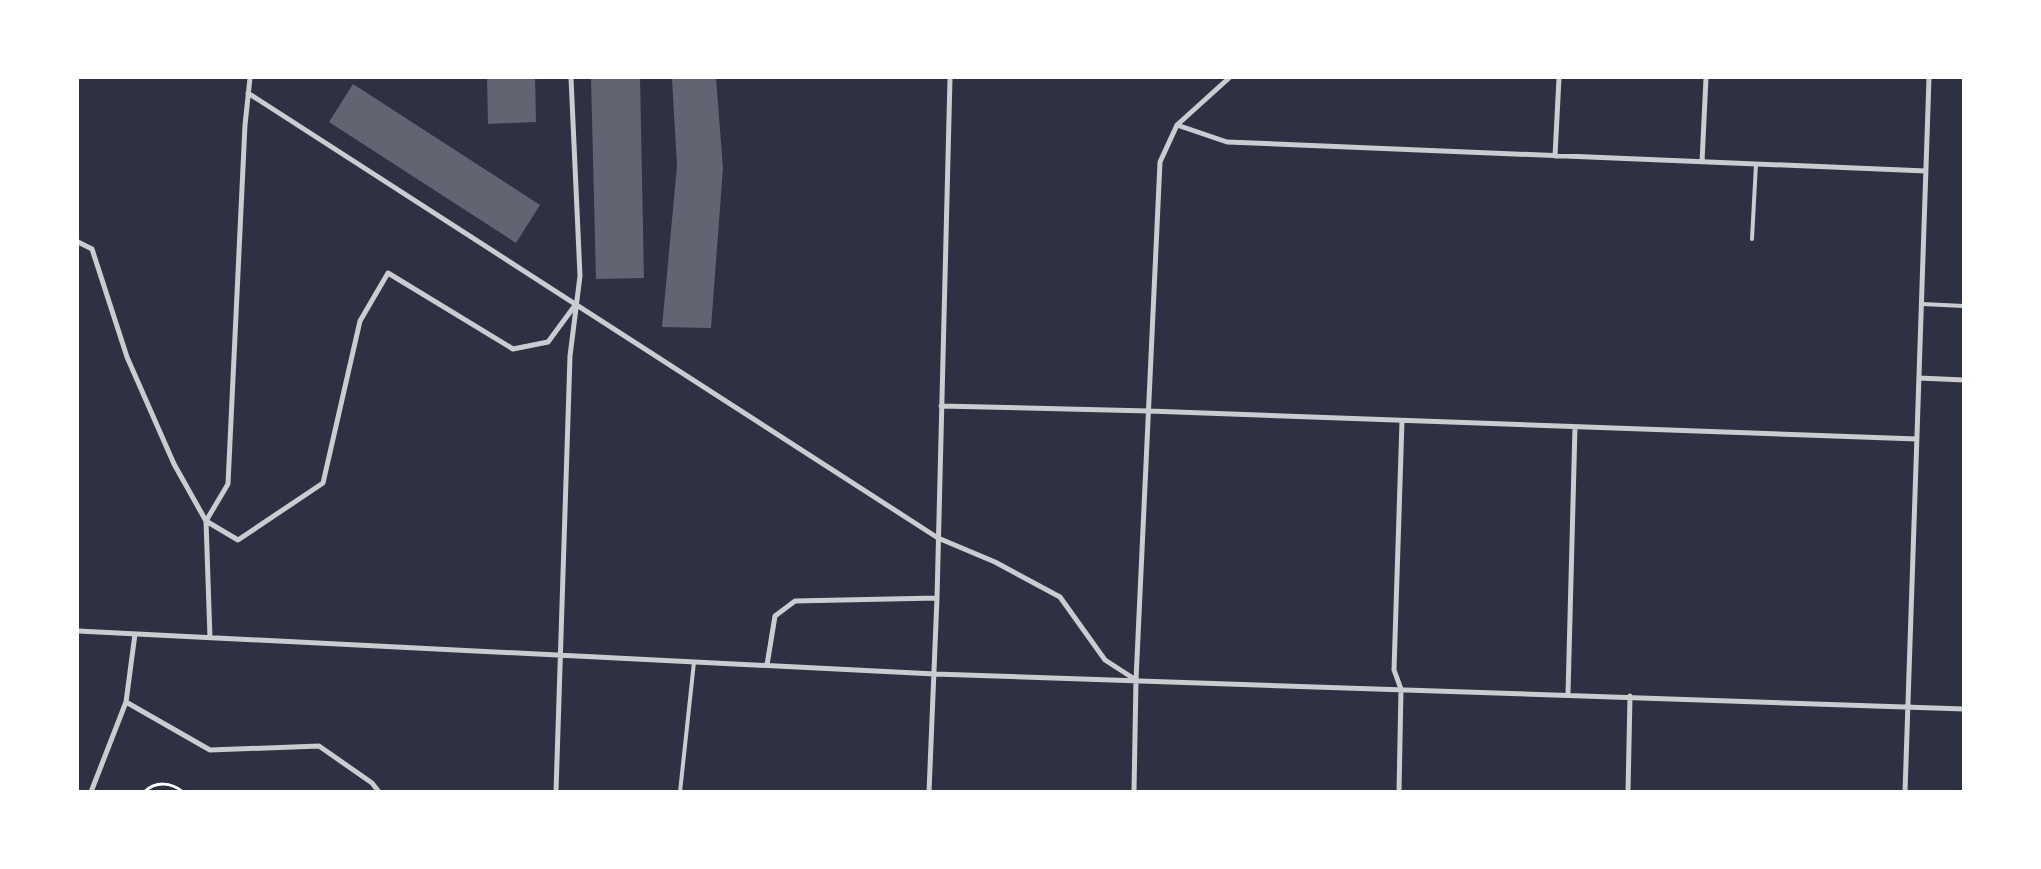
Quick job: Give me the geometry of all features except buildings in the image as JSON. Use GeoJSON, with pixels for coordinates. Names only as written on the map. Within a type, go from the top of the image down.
{"type":"FeatureCollection","features":[{"type":"Feature","properties":{"kind":"street"},"geometry":{"type":"LineString","coordinates":[[206,522],[228,484],[245,124],[250,78]]}},
{"type":"Feature","properties":{"kind":"street"},"geometry":{"type":"LineString","coordinates":[[556,792],[570,356],[580,276],[571,78]]}},
{"type":"Feature","properties":{"kind":"street"},"geometry":{"type":"LineString","coordinates":[[929,792],[935,674],[950,78]]}},
{"type":"Feature","properties":{"kind":"street"},"geometry":{"type":"LineString","coordinates":[[1134,792],[1136,680],[1160,162],[1177,125],[1229,78]]}},
{"type":"Feature","properties":{"kind":"street"},"geometry":{"type":"LineString","coordinates":[[1555,156],[1559,78]]}},
{"type":"Feature","properties":{"kind":"street"},"geometry":{"type":"LineString","coordinates":[[1702,162],[1706,78]]}},
{"type":"Feature","properties":{"kind":"street"},"geometry":{"type":"LineString","coordinates":[[1905,792],[1929,78]]}},
{"type":"Feature","properties":{"kind":"street"},"geometry":{"type":"LineString","coordinates":[[248,93],[938,538],[995,562],[1060,597],[1105,660],[1136,680]]}},
{"type":"Feature","properties":{"kind":"street"},"geometry":{"type":"LineString","coordinates":[[1177,125],[1227,142],[1926,171]]}},
{"type":"Feature","properties":{"kind":"street"},"geometry":{"type":"LineString","coordinates":[[78,242],[92,249],[127,357],[174,464],[206,522],[210,638]]}},
{"type":"Feature","properties":{"kind":"street"},"geometry":{"type":"LineString","coordinates":[[206,522],[238,540],[323,483],[360,321],[388,273],[513,349],[548,342],[576,304]]}},
{"type":"Feature","properties":{"kind":"street"},"geometry":{"type":"LineString","coordinates":[[1919,378],[1964,380]]}},
{"type":"Feature","properties":{"kind":"street"},"geometry":{"type":"LineString","coordinates":[[941,406],[1148,411],[1917,439]]}},
{"type":"Feature","properties":{"kind":"street"},"geometry":{"type":"LineString","coordinates":[[1400,792],[1401,689],[1394,670],[1402,421]]}},
{"type":"Feature","properties":{"kind":"street"},"geometry":{"type":"LineString","coordinates":[[1568,694],[1575,427]]}},
{"type":"Feature","properties":{"kind":"street"},"geometry":{"type":"LineString","coordinates":[[767,665],[775,616],[796,601],[937,598]]}},
{"type":"Feature","properties":{"kind":"street"},"geometry":{"type":"LineString","coordinates":[[78,631],[935,674],[1964,708]]}},
{"type":"Feature","properties":{"kind":"street"},"geometry":{"type":"LineString","coordinates":[[91,792],[126,702],[135,634]]}},
{"type":"Feature","properties":{"kind":"street"},"geometry":{"type":"LineString","coordinates":[[1628,792],[1630,696]]}},
{"type":"Feature","properties":{"kind":"street"},"geometry":{"type":"LineString","coordinates":[[126,702],[210,750],[319,746],[372,783],[379,792]]}},
{"type":"Feature","properties":{"kind":"lane"},"geometry":{"type":"LineString","coordinates":[[1752,239],[1756,164]]}},
{"type":"Feature","properties":{"kind":"lane"},"geometry":{"type":"LineString","coordinates":[[1922,304],[1964,306]]}},
{"type":"Feature","properties":{"kind":"lane"},"geometry":{"type":"LineString","coordinates":[[680,792],[694,662]]}},
{"type":"Feature","properties":{"kind":"path"},"geometry":{"type":"LineString","coordinates":[[144,792],[153,785],[170,784],[183,792]]}}]}
